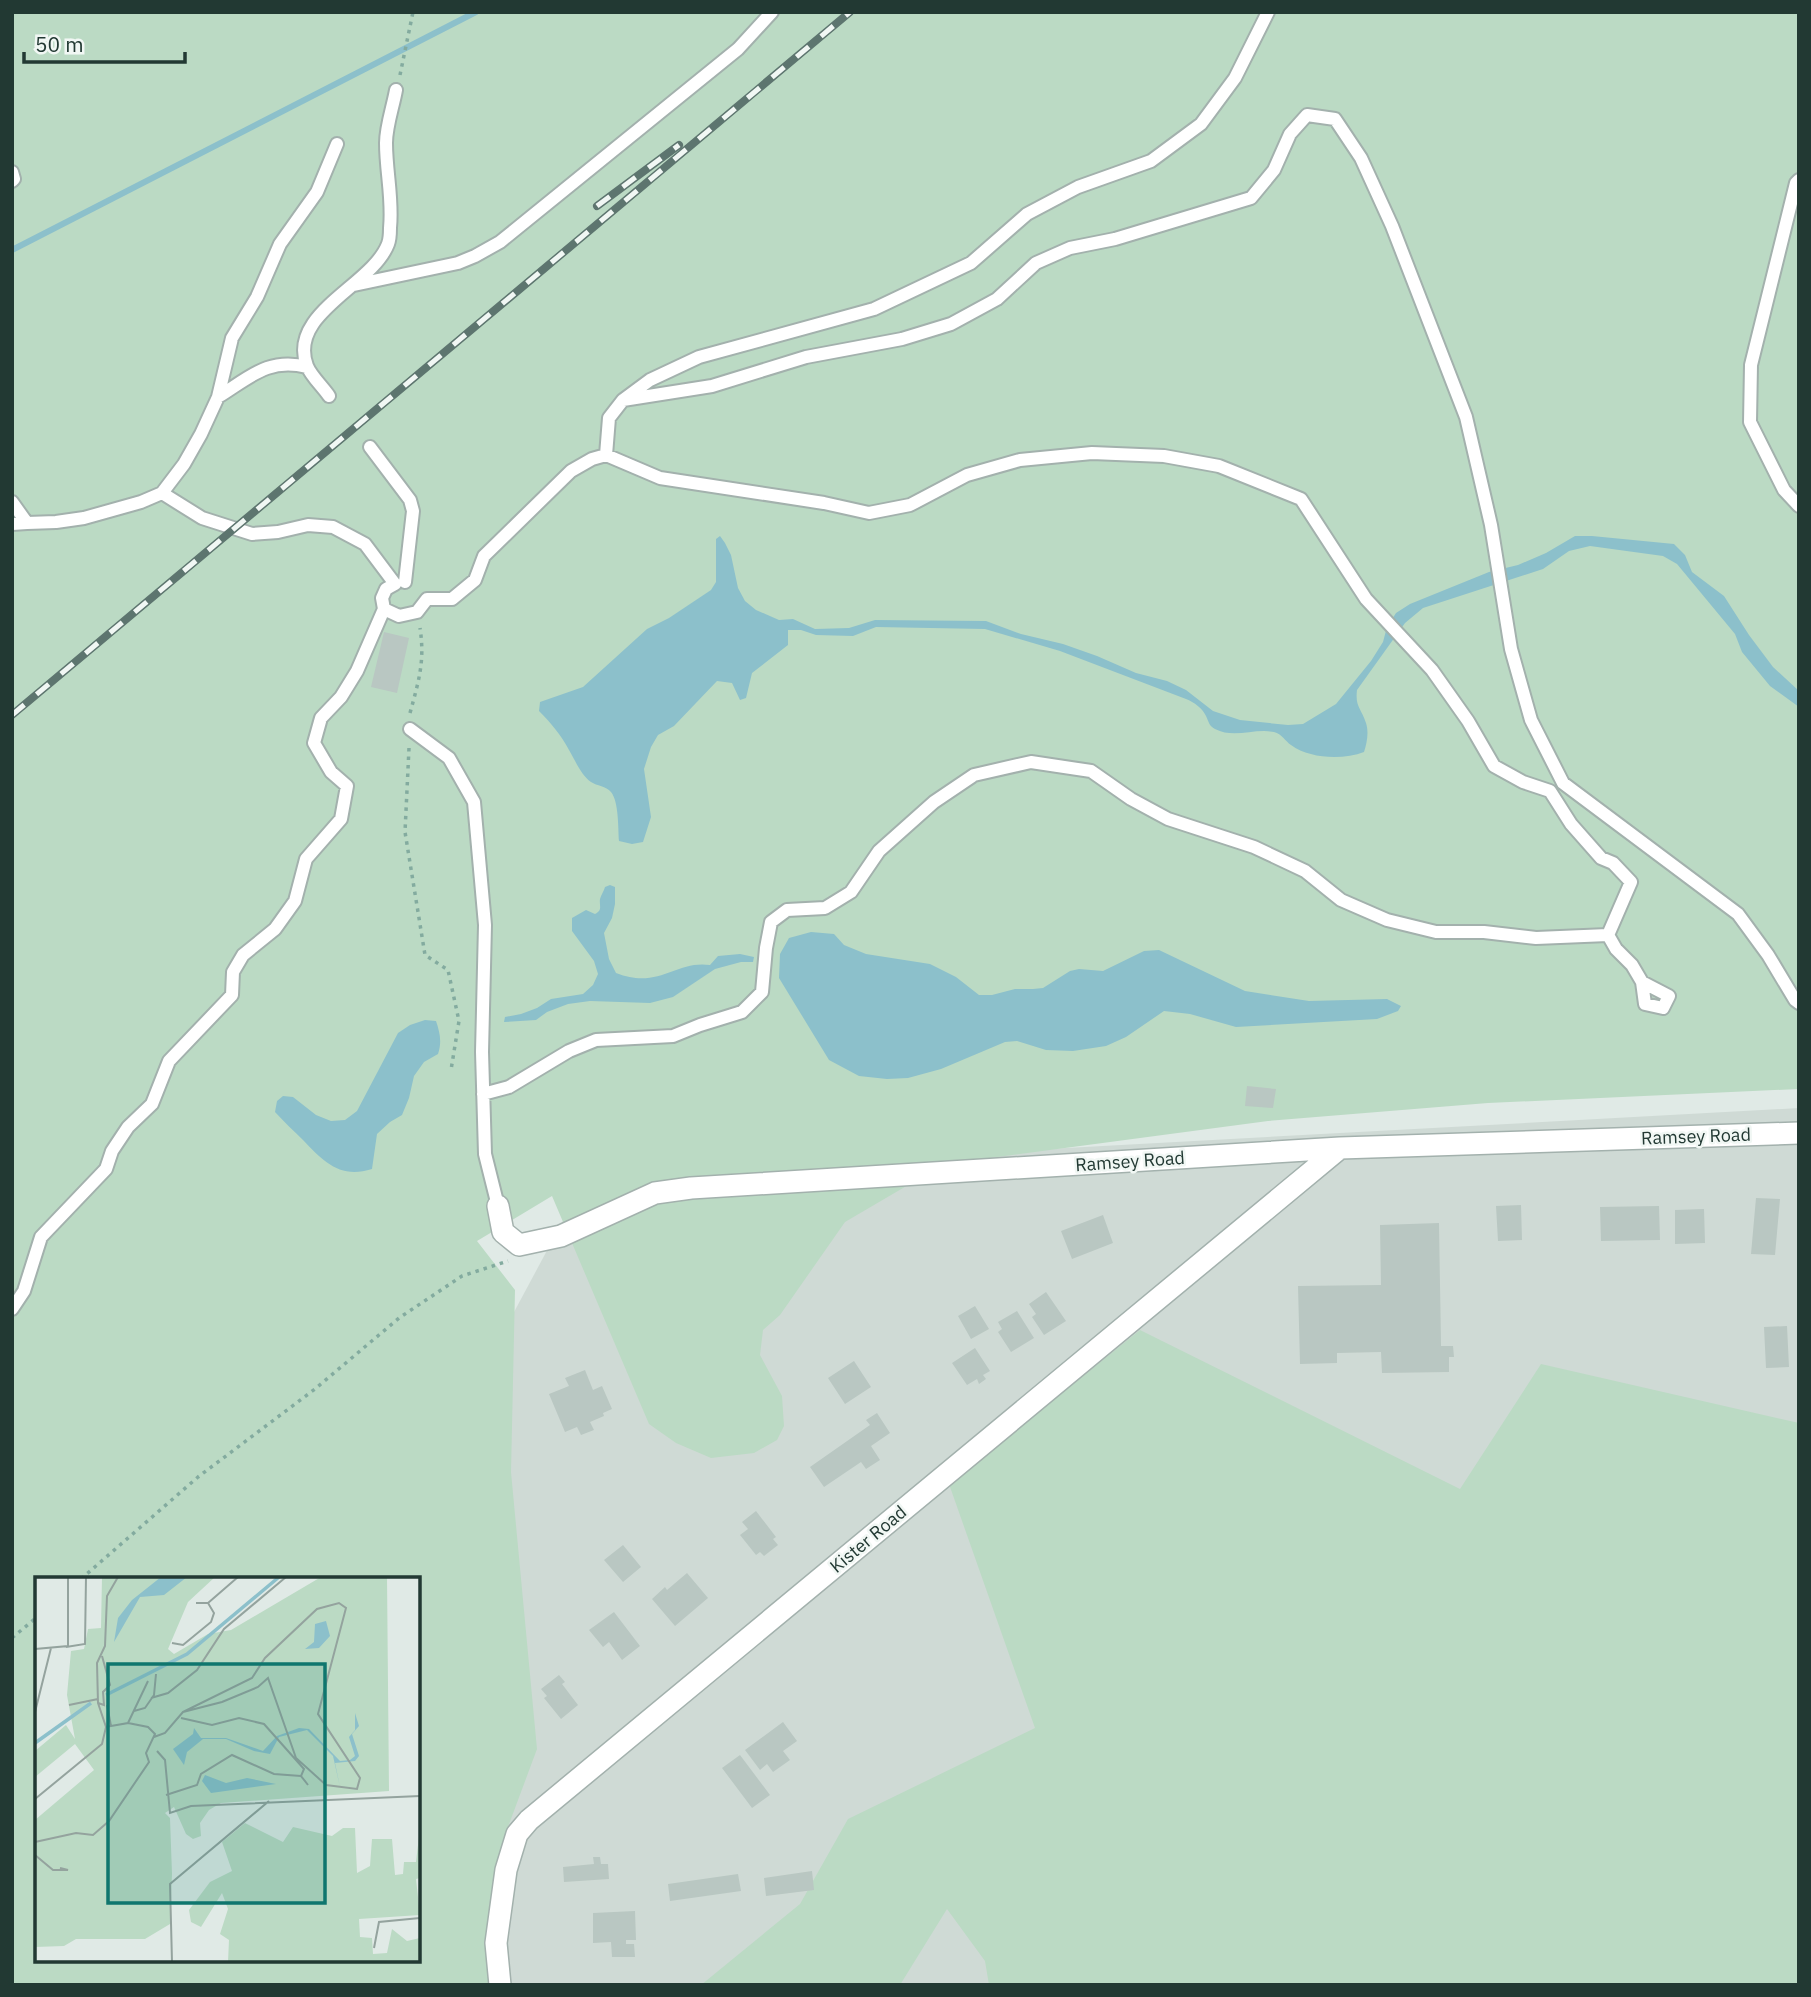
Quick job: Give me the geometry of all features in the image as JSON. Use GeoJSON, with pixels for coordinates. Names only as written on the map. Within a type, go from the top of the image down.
{"type":"FeatureCollection","features":[{"type":"Feature","properties":{"kind":"street","name":"Ramsey Road"},"geometry":{"type":"LineString","coordinates":[[519,1245],[561,1236],[655,1193],[691,1188],[1340,1148],[1799,1133]]}},
{"type":"Feature","properties":{"kind":"street","name":"Kister Road"},"geometry":{"type":"LineString","coordinates":[[500,1985],[496,1943],[506,1870],[517,1834],[529,1819],[1340,1148]]}},
{"type":"Feature","properties":{"kind":"street"},"geometry":{"type":"LineString","coordinates":[[498,1206],[503,1232],[519,1245]]}},
{"type":"Feature","properties":{"kind":"lane"},"geometry":{"type":"LineString","coordinates":[[354,285],[458,263],[500,242],[738,49],[772,12]]}},
{"type":"Feature","properties":{"kind":"lane"},"geometry":{"type":"LineString","coordinates":[[606,455],[609,418],[623,400],[650,380],[699,357],[874,309],[971,263],[1037,208],[1079,187],[1151,161],[1201,124],[1235,78],[1268,12]]}},
{"type":"Feature","properties":{"kind":"lane"},"geometry":{"type":"LineString","coordinates":[[329,396],[307,368],[306,339],[312,323],[369,272],[389,243],[392,209],[385,141],[396,90]]}},
{"type":"Feature","properties":{"kind":"lane"},"geometry":{"type":"LineString","coordinates":[[623,400],[712,386],[806,358],[902,339],[951,324],[998,299],[1036,263],[1070,248],[1115,239],[1251,198],[1274,170],[1290,134],[1307,115],[1335,119],[1361,158],[1392,226],[1466,417],[1491,525],[1511,649],[1531,720],[1563,783],[1738,914],[1799,1003]]}},
{"type":"Feature","properties":{"kind":"lane"},"geometry":{"type":"LineString","coordinates":[[12,524],[84,518],[141,502],[162,493],[201,435],[218,397],[232,338],[257,296],[280,244],[317,192],[337,144]]}},
{"type":"Feature","properties":{"kind":"lane"},"geometry":{"type":"LineString","coordinates":[[12,172],[15,179],[12,181]]}},
{"type":"Feature","properties":{"kind":"lane"},"geometry":{"type":"LineString","coordinates":[[1799,180],[1796,183],[1751,365],[1750,422],[1784,490],[1799,506]]}},
{"type":"Feature","properties":{"kind":"lane"},"geometry":{"type":"LineString","coordinates":[[218,397],[266,367],[280,363],[307,368]]}},
{"type":"Feature","properties":{"kind":"lane"},"geometry":{"type":"LineString","coordinates":[[370,447],[410,500],[413,511],[405,582]]}},
{"type":"Feature","properties":{"kind":"lane"},"geometry":{"type":"LineString","coordinates":[[384,609],[399,615],[418,612],[427,599],[452,599],[475,580],[484,556],[571,471],[592,459],[606,455],[660,478],[824,503],[869,513],[910,505],[967,475],[1020,460],[1092,453],[1164,456],[1219,466],[1301,499],[1366,600],[1439,681],[1468,721],[1494,766],[1522,782],[1550,791],[1571,824],[1601,858],[1613,863],[1632,882],[1608,935]]}},
{"type":"Feature","properties":{"kind":"lane"},"geometry":{"type":"LineString","coordinates":[[12,1309],[24,1291],[41,1237],[106,1169],[113,1151],[128,1127],[152,1104],[169,1061],[232,995],[233,972],[243,955],[275,929],[295,901],[306,859],[341,819],[347,786],[331,772],[314,743],[321,718],[341,697],[357,671],[384,609],[382,598],[386,589],[395,584],[365,544],[333,527],[308,525],[278,532],[252,534],[202,517],[162,493]]}},
{"type":"Feature","properties":{"kind":"lane"},"geometry":{"type":"LineString","coordinates":[[12,502],[27,523]]}},
{"type":"Feature","properties":{"kind":"lane"},"geometry":{"type":"LineString","coordinates":[[410,729],[449,758],[474,802],[485,925],[482,1052],[485,1154],[498,1206]]}},
{"type":"Feature","properties":{"kind":"lane"},"geometry":{"type":"LineString","coordinates":[[483,1094],[509,1087],[569,1051],[596,1040],[673,1037],[742,1012],[762,992],[771,922],[787,910],[825,908],[851,892],[879,851],[934,802],[974,775],[1031,762],[1091,771],[1131,799],[1168,819],[1254,847],[1305,872],[1341,900],[1387,920],[1436,932],[1484,932],[1536,938],[1608,935]]}},
{"type":"Feature","properties":{"kind":"lane"},"geometry":{"type":"LineString","coordinates":[[1608,935],[1642,982]]}},
{"type":"Feature","properties":{"kind":"path"},"geometry":{"type":"LineString","coordinates":[[396,90],[413,12]]}},
{"type":"Feature","properties":{"kind":"path"},"geometry":{"type":"LineString","coordinates":[[418,612],[423,649],[421,674],[410,713],[405,832],[425,955],[447,970],[459,1021],[451,1070]]}},
{"type":"Feature","properties":{"kind":"path"},"geometry":{"type":"LineString","coordinates":[[83,1577],[198,1477],[314,1389],[400,1318],[462,1276],[507,1262],[519,1245]]}},
{"type":"Feature","properties":{"kind":"path"},"geometry":{"type":"LineString","coordinates":[[12,1638],[35,1619]]}},
{"type":"Feature","properties":{"kind":"shaded area"},"geometry":{"type":"Polygon","coordinates":[[[1799,1108],[1799,1985],[462,1985],[476,1383],[588,1174],[1799,1108]]]}},
{"type":"Feature","properties":{"kind":"green space"},"geometry":{"type":"Polygon","coordinates":[[[12,12],[1799,12],[1799,1089],[1488,1103],[1268,1121],[944,1164],[845,1222],[780,1315],[763,1330],[760,1355],[782,1396],[784,1426],[777,1440],[754,1453],[711,1458],[676,1443],[649,1424],[552,1196],[477,1241],[515,1290],[511,1472],[537,1749],[505,1835],[509,1985],[12,1985],[12,12]]]}},
{"type":"Feature","properties":{"kind":"green space"},"geometry":{"type":"Polygon","coordinates":[[[1140,1330],[1460,1489],[1541,1364],[1799,1423],[1799,1985],[989,1985],[985,1961],[947,1909],[900,1985],[701,1985],[800,1904],[848,1819],[1035,1728],[949,1484],[1140,1330]]]}},
{"type":"Feature","properties":{"kind":"water"},"geometry":{"type":"Polygon","coordinates":[[[720,536],[731,555],[738,588],[745,601],[756,610],[779,620],[793,619],[815,629],[849,628],[875,620],[986,621],[1021,634],[1063,644],[1136,673],[1167,681],[1186,690],[1213,711],[1240,720],[1288,725],[1303,724],[1336,704],[1371,661],[1396,613],[1410,604],[1489,572],[1518,565],[1575,536],[1674,544],[1685,555],[1692,572],[1724,596],[1773,667],[1799,691],[1799,707],[1770,686],[1742,652],[1735,634],[1677,564],[1663,556],[1590,546],[1569,551],[1543,569],[1423,608],[1405,623],[1357,690],[1358,704],[1367,726],[1367,741],[1364,752],[1356,755],[1327,757],[1307,753],[1274,732],[1222,732],[1211,727],[1203,711],[1189,700],[1060,651],[985,629],[876,627],[853,636],[816,635],[801,630],[788,630],[788,645],[752,673],[746,698],[740,700],[732,683],[717,681],[674,726],[658,735],[644,769],[651,817],[643,842],[632,844],[619,841],[614,796],[584,775],[559,734],[539,711],[540,702],[583,687],[647,629],[711,590],[716,582],[716,539],[720,536]]]}},
{"type":"Feature","properties":{"kind":"water"},"geometry":{"type":"Polygon","coordinates":[[[605,887],[615,887],[615,904],[612,918],[604,933],[609,959],[616,973],[631,977],[655,977],[687,967],[710,965],[718,956],[740,954],[754,957],[753,962],[741,962],[715,969],[673,997],[650,1003],[590,1001],[568,1004],[547,1012],[536,1020],[504,1022],[505,1017],[537,1008],[551,999],[583,994],[593,985],[598,974],[594,961],[572,931],[572,918],[586,910],[595,914],[600,909],[600,899],[605,887]]]}},
{"type":"Feature","properties":{"kind":"water"},"geometry":{"type":"Polygon","coordinates":[[[811,932],[834,934],[844,945],[866,954],[930,964],[956,977],[979,995],[1043,988],[1070,971],[1103,971],[1144,951],[1159,950],[1245,991],[1309,1001],[1387,999],[1401,1006],[1398,1011],[1377,1019],[1236,1027],[1190,1014],[1164,1011],[1126,1037],[1106,1046],[1073,1051],[1046,1050],[1017,1041],[1005,1042],[941,1069],[908,1078],[859,1076],[829,1060],[779,978],[780,954],[789,938],[811,932]]]}},
{"type":"Feature","properties":{"kind":"water"},"geometry":{"type":"Polygon","coordinates":[[[425,1020],[436,1021],[440,1038],[438,1054],[424,1062],[414,1076],[402,1115],[377,1134],[372,1169],[351,1172],[333,1166],[318,1155],[275,1112],[277,1101],[283,1096],[293,1097],[316,1115],[331,1121],[345,1120],[357,1111],[398,1033],[425,1020]]]}},
{"type":"Feature","properties":{"kind":"building"},"geometry":{"type":"Polygon","coordinates":[[[384,632],[409,638],[397,693],[371,687],[384,632]]]}},
{"type":"Feature","properties":{"kind":"building"},"geometry":{"type":"Polygon","coordinates":[[[1247,1086],[1276,1089],[1273,1108],[1245,1106],[1247,1086]]]}},
{"type":"Feature","properties":{"kind":"building"},"geometry":{"type":"Polygon","coordinates":[[[1756,1198],[1780,1199],[1775,1255],[1751,1254],[1756,1198]]]}},
{"type":"Feature","properties":{"kind":"building"},"geometry":{"type":"Polygon","coordinates":[[[1521,1205],[1522,1240],[1498,1241],[1496,1206],[1521,1205]]]}},
{"type":"Feature","properties":{"kind":"building"},"geometry":{"type":"Polygon","coordinates":[[[1659,1206],[1660,1240],[1601,1241],[1600,1207],[1659,1206]]]}},
{"type":"Feature","properties":{"kind":"building"},"geometry":{"type":"Polygon","coordinates":[[[1704,1209],[1705,1243],[1675,1244],[1675,1210],[1704,1209]]]}},
{"type":"Feature","properties":{"kind":"building"},"geometry":{"type":"Polygon","coordinates":[[[1103,1215],[1113,1243],[1072,1259],[1061,1231],[1103,1215]]]}},
{"type":"Feature","properties":{"kind":"building"},"geometry":{"type":"Polygon","coordinates":[[[1439,1223],[1441,1346],[1453,1346],[1454,1357],[1449,1357],[1449,1372],[1382,1373],[1381,1352],[1337,1353],[1337,1363],[1300,1364],[1298,1286],[1381,1285],[1380,1225],[1439,1223]]]}},
{"type":"Feature","properties":{"kind":"building"},"geometry":{"type":"Polygon","coordinates":[[[1046,1292],[1066,1321],[1044,1335],[1032,1317],[1036,1314],[1029,1304],[1046,1292]]]}},
{"type":"Feature","properties":{"kind":"building"},"geometry":{"type":"Polygon","coordinates":[[[975,1306],[989,1329],[971,1339],[958,1316],[975,1306]]]}},
{"type":"Feature","properties":{"kind":"building"},"geometry":{"type":"Polygon","coordinates":[[[1017,1311],[1034,1338],[1011,1352],[998,1332],[1002,1329],[998,1322],[1017,1311]]]}},
{"type":"Feature","properties":{"kind":"building"},"geometry":{"type":"Polygon","coordinates":[[[1787,1326],[1789,1367],[1766,1368],[1764,1327],[1787,1326]]]}},
{"type":"Feature","properties":{"kind":"building"},"geometry":{"type":"Polygon","coordinates":[[[975,1348],[990,1371],[983,1375],[986,1379],[979,1384],[977,1379],[967,1385],[952,1363],[975,1348]]]}},
{"type":"Feature","properties":{"kind":"building"},"geometry":{"type":"Polygon","coordinates":[[[854,1361],[871,1387],[845,1404],[828,1378],[854,1361]]]}},
{"type":"Feature","properties":{"kind":"building"},"geometry":{"type":"Polygon","coordinates":[[[585,1370],[593,1390],[602,1386],[612,1409],[590,1422],[594,1430],[581,1435],[577,1427],[565,1432],[549,1394],[569,1386],[565,1378],[585,1370]]]}},
{"type":"Feature","properties":{"kind":"building"},"geometry":{"type":"Polygon","coordinates":[[[877,1413],[890,1433],[871,1446],[880,1460],[866,1469],[861,1462],[824,1487],[810,1467],[870,1425],[866,1420],[877,1413]]]}},
{"type":"Feature","properties":{"kind":"building"},"geometry":{"type":"Polygon","coordinates":[[[756,1511],[776,1537],[773,1539],[778,1545],[764,1556],[760,1552],[756,1555],[740,1535],[748,1529],[742,1522],[756,1511]]]}},
{"type":"Feature","properties":{"kind":"building"},"geometry":{"type":"Polygon","coordinates":[[[623,1545],[641,1567],[623,1582],[604,1560],[623,1545]]]}},
{"type":"Feature","properties":{"kind":"building"},"geometry":{"type":"Polygon","coordinates":[[[687,1573],[708,1598],[675,1626],[652,1599],[687,1573]]]}},
{"type":"Feature","properties":{"kind":"building"},"geometry":{"type":"Polygon","coordinates":[[[614,1612],[640,1646],[622,1660],[609,1642],[603,1647],[589,1630],[614,1612]]]}},
{"type":"Feature","properties":{"kind":"building"},"geometry":{"type":"Polygon","coordinates":[[[559,1675],[565,1682],[562,1684],[578,1705],[561,1719],[544,1698],[547,1696],[541,1689],[559,1675]]]}},
{"type":"Feature","properties":{"kind":"building"},"geometry":{"type":"Polygon","coordinates":[[[783,1722],[797,1741],[783,1751],[790,1760],[773,1772],[767,1764],[760,1770],[745,1750],[783,1722]]]}},
{"type":"Feature","properties":{"kind":"building"},"geometry":{"type":"Polygon","coordinates":[[[740,1755],[770,1795],[752,1808],[722,1768],[740,1755]]]}},
{"type":"Feature","properties":{"kind":"building"},"geometry":{"type":"Polygon","coordinates":[[[593,1857],[600,1857],[601,1864],[608,1864],[609,1879],[564,1882],[563,1867],[594,1864],[593,1857]]]}},
{"type":"Feature","properties":{"kind":"building"},"geometry":{"type":"Polygon","coordinates":[[[812,1871],[814,1890],[766,1896],[764,1878],[812,1871]]]}},
{"type":"Feature","properties":{"kind":"building"},"geometry":{"type":"Polygon","coordinates":[[[738,1874],[741,1891],[670,1901],[668,1884],[738,1874]]]}},
{"type":"Feature","properties":{"kind":"building"},"geometry":{"type":"Polygon","coordinates":[[[635,1911],[636,1940],[626,1940],[626,1944],[634,1944],[635,1957],[612,1957],[611,1942],[593,1943],[593,1913],[635,1911]]]}},
{"type":"Feature","properties":{"kind":"waterway"},"geometry":{"type":"LineString","coordinates":[[12,250],[476,12]]}},
{"type":"Feature","properties":{"kind":"railway"},"geometry":{"type":"LineString","coordinates":[[12,715],[850,12]]}},
{"type":"Feature","properties":{"kind":"railway"},"geometry":{"type":"LineString","coordinates":[[597,206],[679,145]]}}]}
